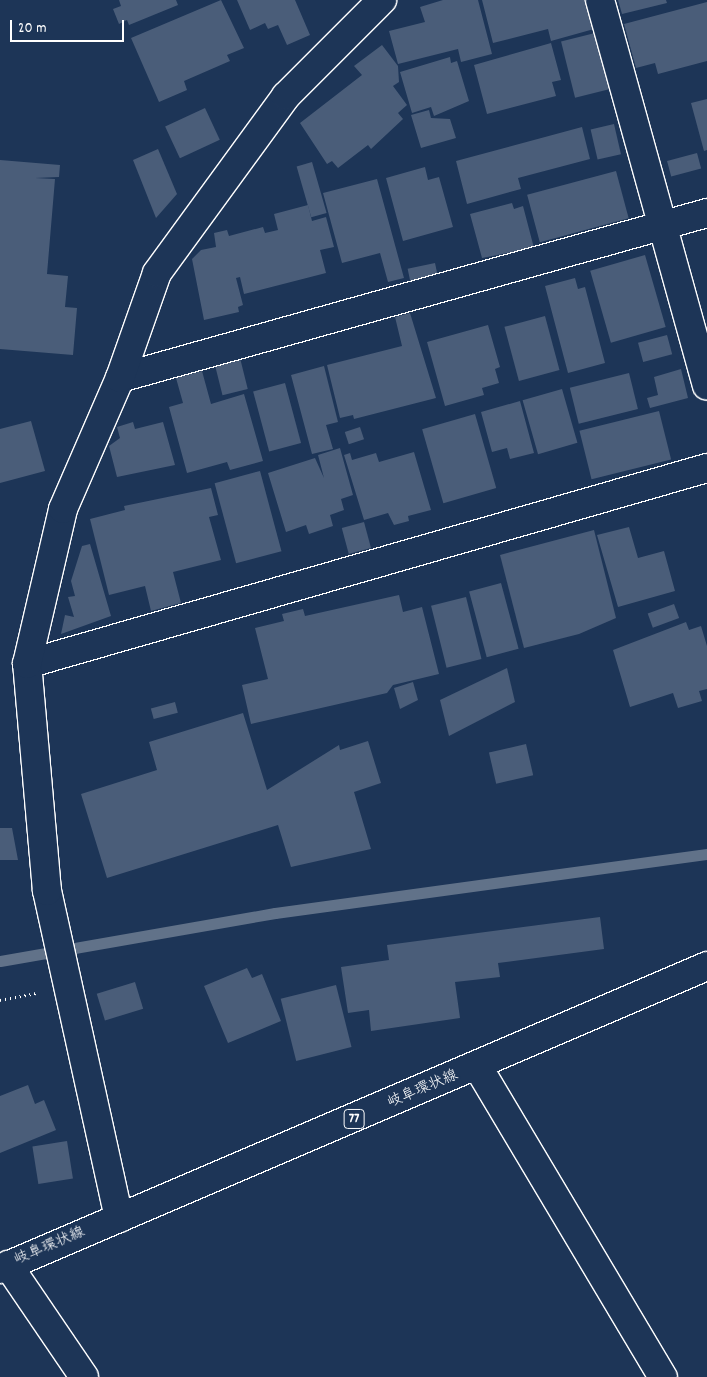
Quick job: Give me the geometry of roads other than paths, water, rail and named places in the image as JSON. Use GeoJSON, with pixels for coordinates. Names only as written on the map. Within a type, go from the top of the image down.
{"type":"FeatureCollection","features":[{"type":"Feature","properties":{"kind":"street"},"geometry":{"type":"LineString","coordinates":[[119,1218],[46,891],[27,664],[63,509],[120,378],[157,272],[286,96],[382,0]]}},
{"type":"Feature","properties":{"kind":"street"},"geometry":{"type":"LineString","coordinates":[[600,0],[664,224],[707,385]]}},
{"type":"Feature","properties":{"kind":"street"},"geometry":{"type":"LineString","coordinates":[[120,378],[707,213]]}},
{"type":"Feature","properties":{"kind":"street"},"geometry":{"type":"LineString","coordinates":[[27,664],[707,468]]}},
{"type":"Feature","properties":{"kind":"street","name":"岐阜環状線"},"geometry":{"type":"LineString","coordinates":[[4,1267],[478,1067],[707,966]]}},
{"type":"Feature","properties":{"kind":"street"},"geometry":{"type":"LineString","coordinates":[[478,1067],[662,1377]]}},
{"type":"Feature","properties":{"kind":"street"},"geometry":{"type":"LineString","coordinates":[[4,1267],[84,1377]]}},
{"type":"Feature","properties":{"kind":"waterway"},"geometry":{"type":"LineString","coordinates":[[0,961],[275,913],[707,854]]}}]}
